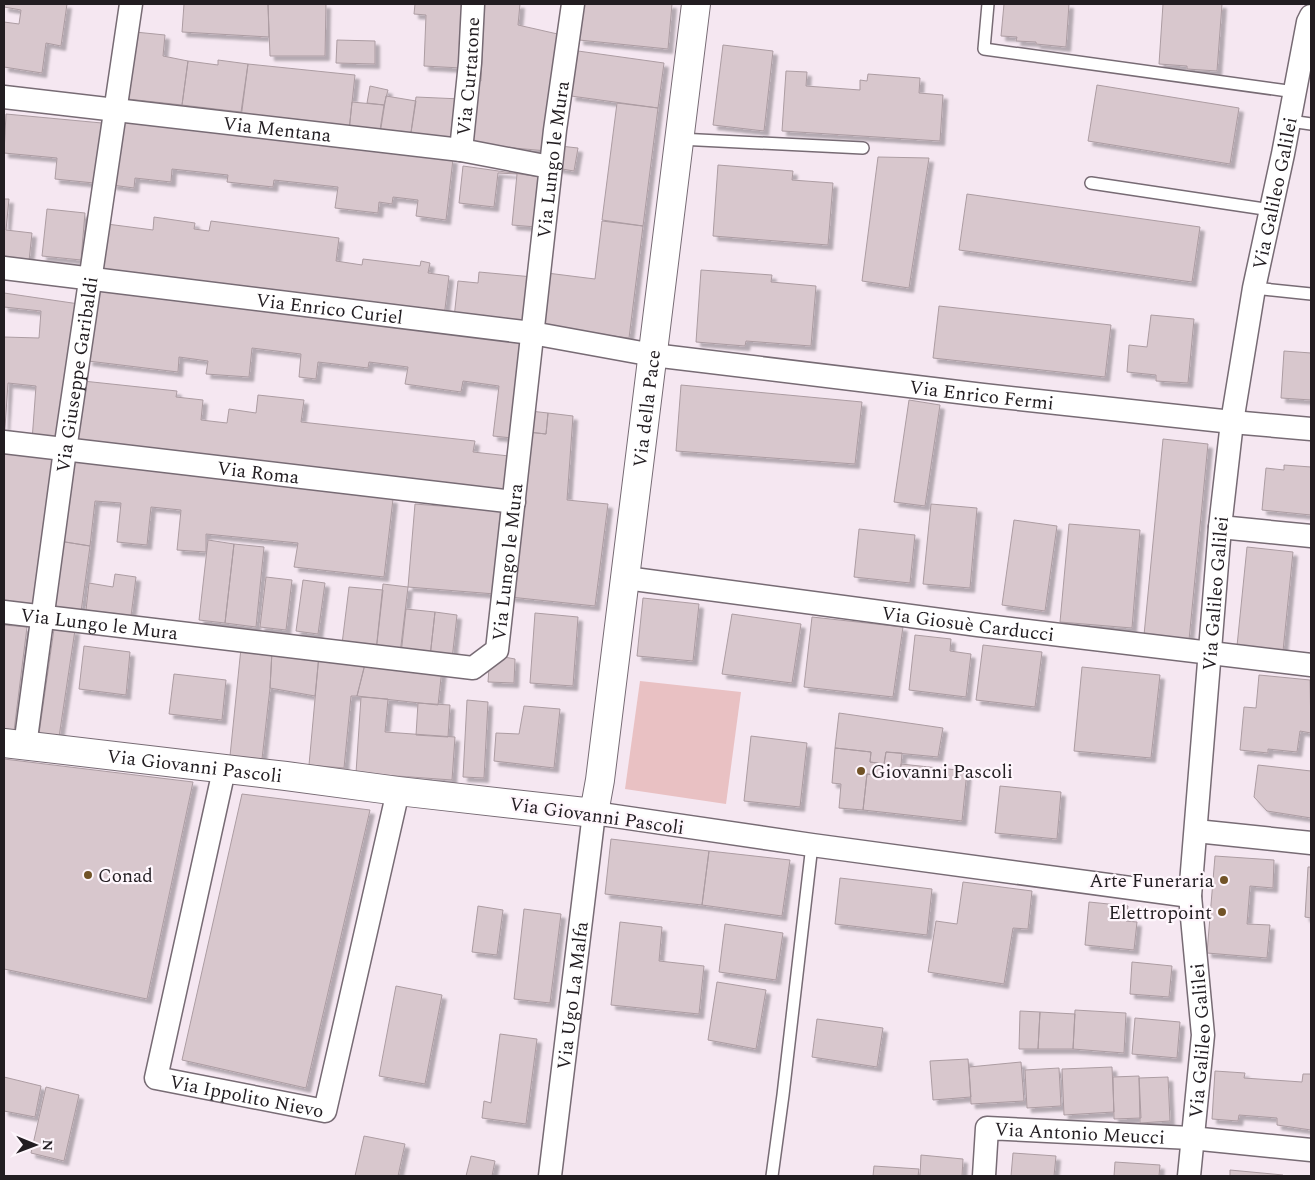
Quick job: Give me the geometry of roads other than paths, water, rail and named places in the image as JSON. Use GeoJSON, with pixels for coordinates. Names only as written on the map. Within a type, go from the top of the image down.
{"type":"FeatureCollection","features":[{"type":"Feature","properties":{"kind":"main road","name":"Via della Pace"},"geometry":{"type":"LineString","coordinates":[[594,813],[626,578],[696,4]]}},
{"type":"Feature","properties":{"kind":"main road","name":"Via Giovanni Pascoli"},"geometry":{"type":"LineString","coordinates":[[14,744],[594,813]]}},
{"type":"Feature","properties":{"kind":"street","name":"Via Giuseppe Garibaldi"},"geometry":{"type":"LineString","coordinates":[[14,744],[42,616],[130,4]]}},
{"type":"Feature","properties":{"kind":"street","name":"Via Curtatone"},"geometry":{"type":"LineString","coordinates":[[461,150],[470,62],[473,4]]}},
{"type":"Feature","properties":{"kind":"street","name":"Via Lungo le Mura"},"geometry":{"type":"LineString","coordinates":[[4,612],[473,668],[497,650],[550,167],[573,4]]}},
{"type":"Feature","properties":{"kind":"street","name":"Via Galileo Galilei"},"geometry":{"type":"LineString","coordinates":[[1189,1176],[1191,1138],[1203,1036],[1190,896],[1220,528],[1232,422],[1254,288],[1271,210],[1300,123],[1295,92],[1308,22],[1311,16]]}},
{"type":"Feature","properties":{"kind":"street","name":"Via Mentana"},"geometry":{"type":"LineString","coordinates":[[4,97],[461,150],[550,167]]}},
{"type":"Feature","properties":{"kind":"street","name":"Via Enrico Curiel"},"geometry":{"type":"LineString","coordinates":[[4,268],[532,333],[654,355]]}},
{"type":"Feature","properties":{"kind":"street","name":"Via Enrico Fermi"},"geometry":{"type":"LineString","coordinates":[[654,355],[1232,422],[1311,429]]}},
{"type":"Feature","properties":{"kind":"street","name":"Via Roma"},"geometry":{"type":"LineString","coordinates":[[4,442],[514,502]]}},
{"type":"Feature","properties":{"kind":"street"},"geometry":{"type":"LineString","coordinates":[[1220,528],[1311,536]]}},
{"type":"Feature","properties":{"kind":"street","name":"Via Giosuè Carducci"},"geometry":{"type":"LineString","coordinates":[[626,578],[978,625],[1311,665]]}},
{"type":"Feature","properties":{"kind":"street","name":"Via Ippolito Nievo"},"geometry":{"type":"LineString","coordinates":[[224,770],[156,1078],[325,1111],[398,791]]}},
{"type":"Feature","properties":{"kind":"street","name":"Via Giovanni Pascoli"},"geometry":{"type":"LineString","coordinates":[[594,813],[812,845],[1190,896]]}},
{"type":"Feature","properties":{"kind":"street","name":"Via Ugo La Malfa"},"geometry":{"type":"LineString","coordinates":[[550,1176],[594,813]]}},
{"type":"Feature","properties":{"kind":"street"},"geometry":{"type":"LineString","coordinates":[[1196,831],[1311,843]]}},
{"type":"Feature","properties":{"kind":"street","name":"Via Antonio Meucci"},"geometry":{"type":"LineString","coordinates":[[984,1176],[987,1128],[1191,1138],[1311,1150]]}},
{"type":"Feature","properties":{"kind":"lane"},"geometry":{"type":"LineString","coordinates":[[988,4],[984,49],[1295,92]]}},
{"type":"Feature","properties":{"kind":"lane"},"geometry":{"type":"LineString","coordinates":[[679,139],[863,148]]}},
{"type":"Feature","properties":{"kind":"lane"},"geometry":{"type":"LineString","coordinates":[[1091,183],[1271,210]]}},
{"type":"Feature","properties":{"kind":"lane"},"geometry":{"type":"LineString","coordinates":[[1254,288],[1311,294]]}},
{"type":"Feature","properties":{"kind":"lane"},"geometry":{"type":"LineString","coordinates":[[772,1176],[812,845]]}},
{"type":"Feature","properties":{"kind":"place","name":"Giovanni Pascoli"},"geometry":{"type":"Point","coordinates":[861,771]}},
{"type":"Feature","properties":{"kind":"place","name":"Conad"},"geometry":{"type":"Point","coordinates":[88,875]}},
{"type":"Feature","properties":{"kind":"place","name":"Arte Funeraria"},"geometry":{"type":"Point","coordinates":[1224,880]}},
{"type":"Feature","properties":{"kind":"place","name":"Elettropoint"},"geometry":{"type":"Point","coordinates":[1222,912]}}]}
